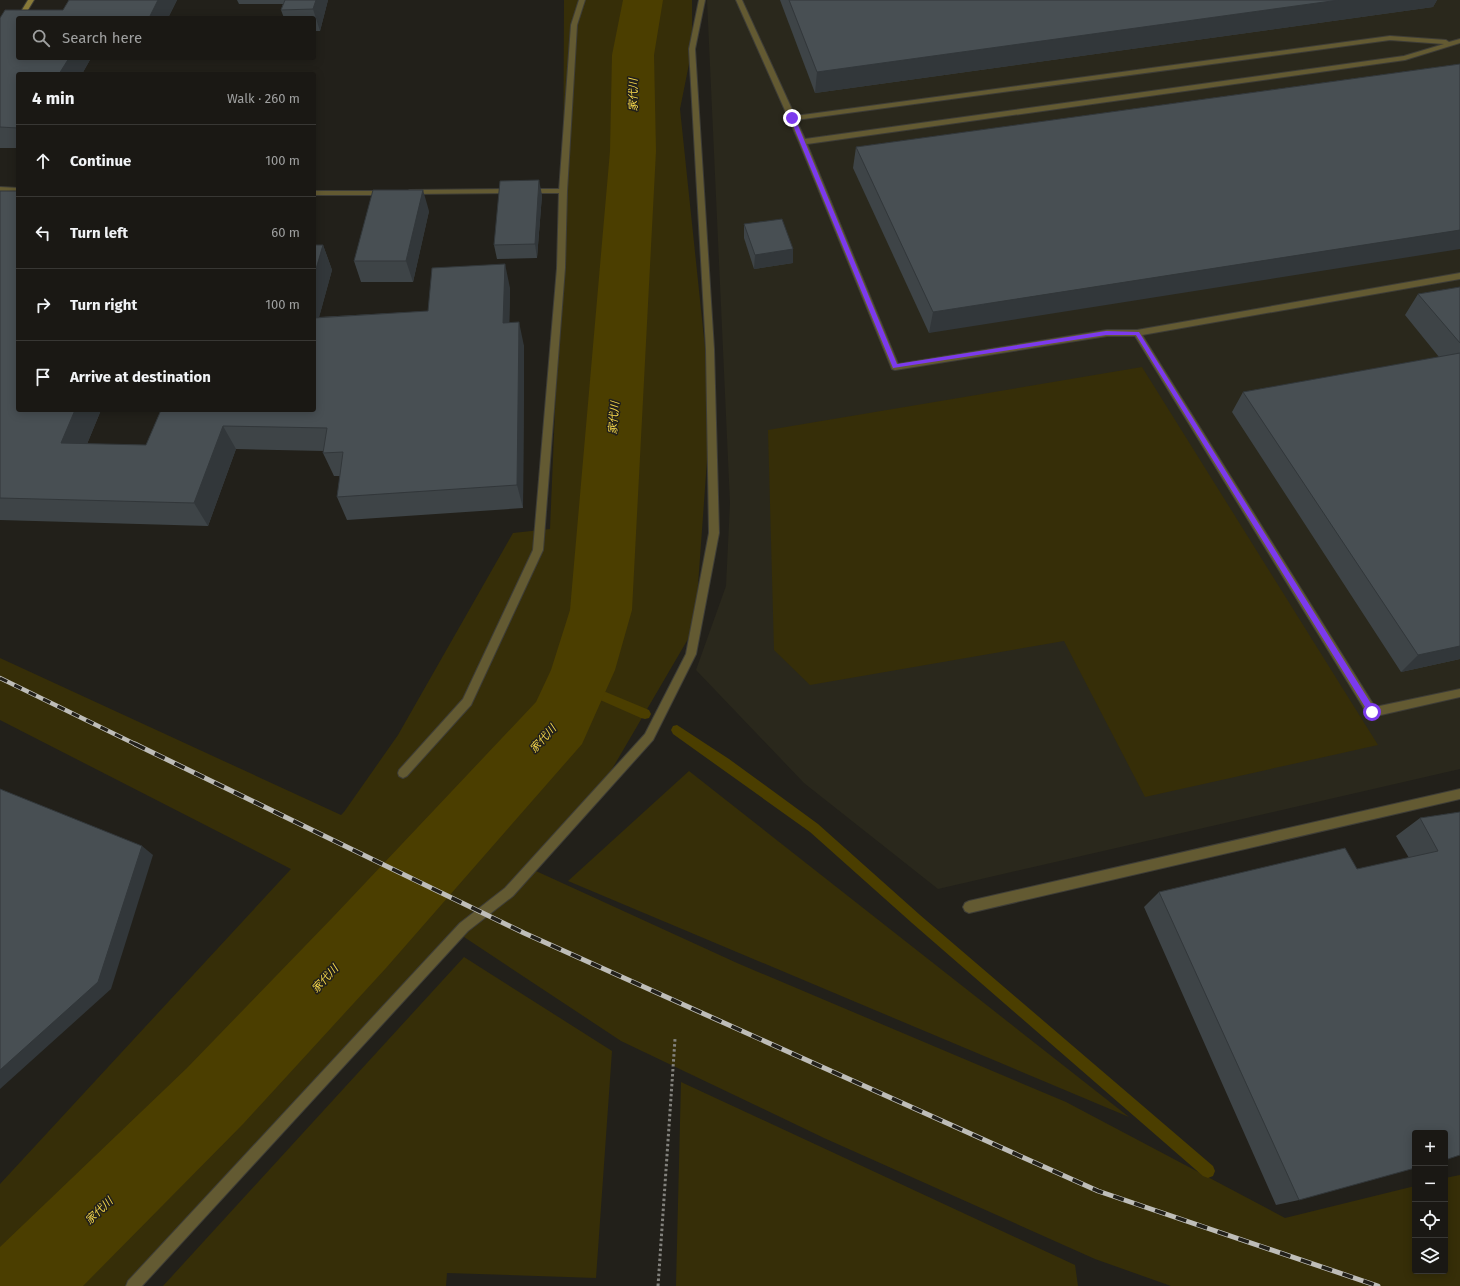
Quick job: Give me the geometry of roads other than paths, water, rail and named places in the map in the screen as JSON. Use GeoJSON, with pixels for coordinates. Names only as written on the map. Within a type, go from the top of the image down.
{"type":"FeatureCollection","features":[{"type":"Feature","properties":{"kind":"street"},"geometry":{"type":"LineString","coordinates":[[21,16],[31,0]]}},
{"type":"Feature","properties":{"kind":"street"},"geometry":{"type":"LineString","coordinates":[[403,773],[467,702],[538,550],[561,268],[563,191],[574,25],[582,0]]}},
{"type":"Feature","properties":{"kind":"street"},"geometry":{"type":"LineString","coordinates":[[133,1286],[464,926],[509,892],[649,737],[691,654],[714,533],[710,349],[692,49],[702,0]]}},
{"type":"Feature","properties":{"kind":"street"},"geometry":{"type":"LineString","coordinates":[[739,0],[803,142],[895,367],[1106,333],[1137,333],[1460,276]]}},
{"type":"Feature","properties":{"kind":"street"},"geometry":{"type":"LineString","coordinates":[[792,118],[1390,38],[1456,42]]}},
{"type":"Feature","properties":{"kind":"street"},"geometry":{"type":"LineString","coordinates":[[803,142],[1405,58],[1456,42]]}},
{"type":"Feature","properties":{"kind":"street"},"geometry":{"type":"LineString","coordinates":[[0,190],[16,190]]}},
{"type":"Feature","properties":{"kind":"street"},"geometry":{"type":"LineString","coordinates":[[316,194],[563,191]]}},
{"type":"Feature","properties":{"kind":"street"},"geometry":{"type":"LineString","coordinates":[[1137,333],[1372,712],[1460,693]]}},
{"type":"Feature","properties":{"kind":"street"},"geometry":{"type":"LineString","coordinates":[[969,907],[1460,794]]}},
{"type":"Feature","properties":{"kind":"waterway","name":"家代川"},"geometry":{"type":"LineString","coordinates":[[22,1286],[215,1096],[360,942],[559,723],[583,670],[601,610],[633,151],[633,55],[643,0]]}},
{"type":"Feature","properties":{"kind":"waterway"},"geometry":{"type":"LineString","coordinates":[[577,685],[645,714]]}},
{"type":"Feature","properties":{"kind":"waterway"},"geometry":{"type":"LineString","coordinates":[[677,730],[814,828],[916,919],[1208,1171]]}},
{"type":"Feature","properties":{"kind":"railway"},"geometry":{"type":"LineString","coordinates":[[0,678],[137,745]]}},
{"type":"Feature","properties":{"kind":"railway"},"geometry":{"type":"LineString","coordinates":[[135,744],[524,933],[1098,1191],[1378,1286]]}}]}
